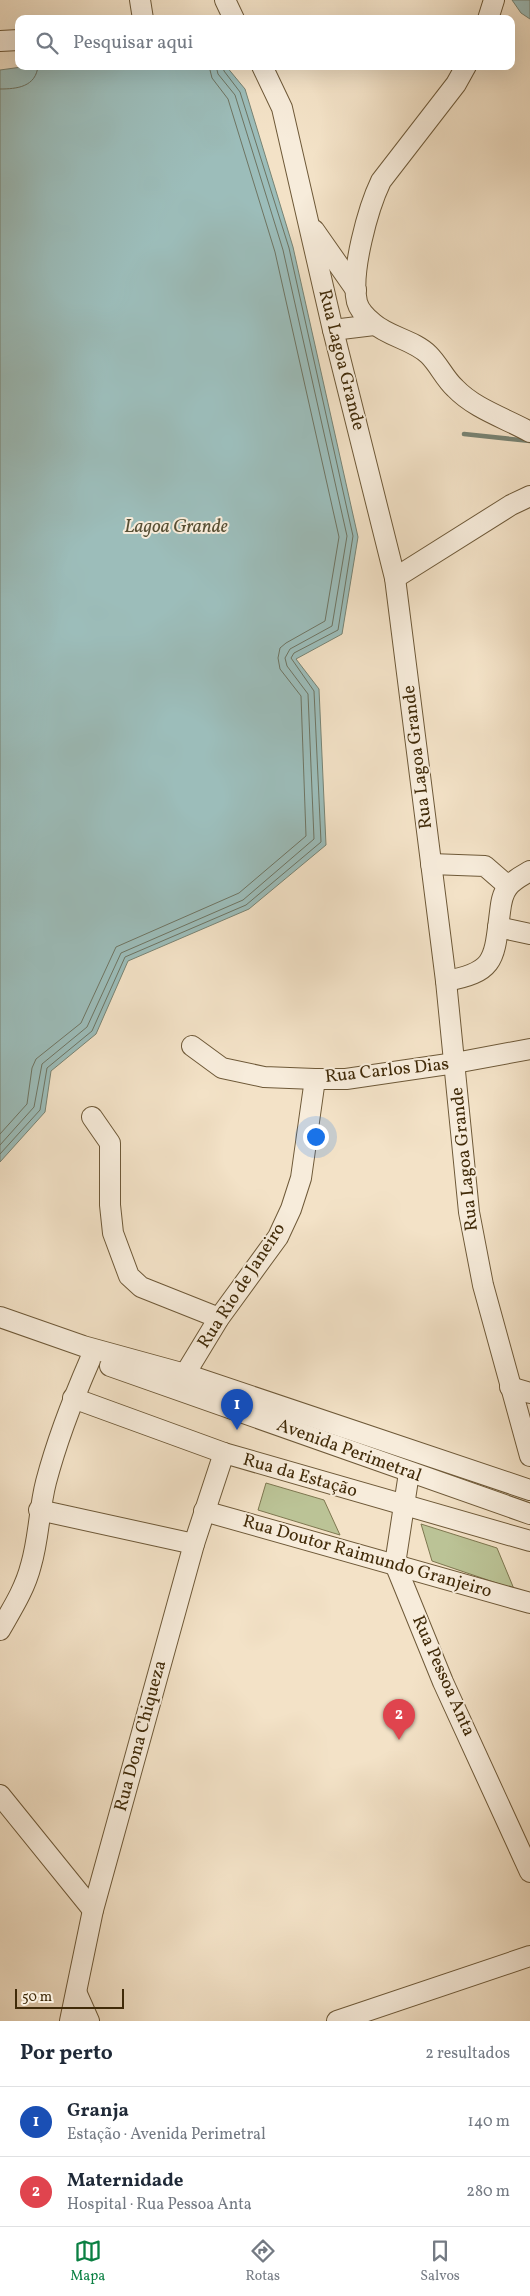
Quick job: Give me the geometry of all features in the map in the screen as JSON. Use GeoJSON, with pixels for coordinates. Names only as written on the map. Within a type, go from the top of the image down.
{"type":"FeatureCollection","features":[{"type":"Feature","properties":{"kind":"street"},"geometry":{"type":"LineString","coordinates":[[140,0],[142,15]]}},
{"type":"Feature","properties":{"kind":"street"},"geometry":{"type":"LineString","coordinates":[[225,0],[232,15]]}},
{"type":"Feature","properties":{"kind":"street"},"geometry":{"type":"LineString","coordinates":[[489,15],[494,0]]}},
{"type":"Feature","properties":{"kind":"street"},"geometry":{"type":"LineString","coordinates":[[0,41],[15,40]]}},
{"type":"Feature","properties":{"kind":"street","name":"Rua Lagoa Grande"},"geometry":{"type":"LineString","coordinates":[[264,70],[282,108],[333,330],[395,578],[446,981],[469,1212],[483,1285],[530,1456]]}},
{"type":"Feature","properties":{"kind":"street"},"geometry":{"type":"LineString","coordinates":[[464,70],[456,84],[381,181],[375,193],[362,240],[356,290],[358,304],[374,325],[429,355],[454,388],[479,407],[530,432]]}},
{"type":"Feature","properties":{"kind":"street"},"geometry":{"type":"LineString","coordinates":[[308,221],[356,290]]}},
{"type":"Feature","properties":{"kind":"street"},"geometry":{"type":"LineString","coordinates":[[333,330],[374,325]]}},
{"type":"Feature","properties":{"kind":"street"},"geometry":{"type":"LineString","coordinates":[[395,578],[530,496]]}},
{"type":"Feature","properties":{"kind":"street"},"geometry":{"type":"LineString","coordinates":[[431,864],[485,866],[508,886]]}},
{"type":"Feature","properties":{"kind":"street"},"geometry":{"type":"LineString","coordinates":[[446,981],[466,978],[488,966],[493,953],[502,899],[508,886],[530,871]]}},
{"type":"Feature","properties":{"kind":"street"},"geometry":{"type":"LineString","coordinates":[[498,927],[530,934]]}},
{"type":"Feature","properties":{"kind":"street","name":"Rua Carlos Dias"},"geometry":{"type":"LineString","coordinates":[[192,1046],[222,1068],[264,1077],[315,1079],[346,1079],[455,1064],[530,1049]]}},
{"type":"Feature","properties":{"kind":"street","name":"Rua Rio de Janeiro"},"geometry":{"type":"LineString","coordinates":[[185,1374],[220,1318],[278,1236],[290,1209],[301,1178],[315,1079]]}},
{"type":"Feature","properties":{"kind":"street"},"geometry":{"type":"LineString","coordinates":[[92,1117],[110,1143],[110,1205],[113,1233],[129,1276],[141,1287],[220,1318]]}},
{"type":"Feature","properties":{"kind":"street"},"geometry":{"type":"LineString","coordinates":[[0,1317],[86,1353],[39,1510],[32,1563],[28,1577],[18,1600],[0,1630]]}},
{"type":"Feature","properties":{"kind":"street","name":"Avenida Perimetral"},"geometry":{"type":"LineString","coordinates":[[86,1353],[185,1374],[245,1403],[409,1473],[530,1514]]}},
{"type":"Feature","properties":{"kind":"street","name":"Avenida Perimetral"},"geometry":{"type":"LineString","coordinates":[[86,1353],[530,1490]]}},
{"type":"Feature","properties":{"kind":"street"},"geometry":{"type":"LineString","coordinates":[[510,1387],[530,1393]]}},
{"type":"Feature","properties":{"kind":"street","name":"Rua da Estação"},"geometry":{"type":"LineString","coordinates":[[73,1398],[224,1453],[404,1507],[530,1541]]}},
{"type":"Feature","properties":{"kind":"street","name":"Rua Dona Chiqueza"},"geometry":{"type":"LineString","coordinates":[[70,2021],[93,1910],[194,1544],[224,1453]]}},
{"type":"Feature","properties":{"kind":"street"},"geometry":{"type":"LineString","coordinates":[[395,1564],[409,1473]]}},
{"type":"Feature","properties":{"kind":"street"},"geometry":{"type":"LineString","coordinates":[[39,1510],[194,1544]]}},
{"type":"Feature","properties":{"kind":"street","name":"Rua Doutor Raimundo Granjeiro"},"geometry":{"type":"LineString","coordinates":[[204,1511],[530,1603]]}},
{"type":"Feature","properties":{"kind":"street","name":"Rua Pessoa Anta"},"geometry":{"type":"LineString","coordinates":[[395,1564],[443,1682],[530,1872]]}},
{"type":"Feature","properties":{"kind":"street"},"geometry":{"type":"LineString","coordinates":[[0,1795],[93,1910]]}},
{"type":"Feature","properties":{"kind":"street"},"geometry":{"type":"LineString","coordinates":[[337,2021],[386,2013],[530,1956]]}},
{"type":"Feature","properties":{"kind":"street"},"geometry":{"type":"LineString","coordinates":[[76,1994],[89,2021]]}},
{"type":"Feature","properties":{"kind":"green space"},"geometry":{"type":"Polygon","coordinates":[[[266,1483],[324,1500],[340,1535],[258,1510],[266,1483]]]}},
{"type":"Feature","properties":{"kind":"green space"},"geometry":{"type":"Polygon","coordinates":[[[421,1524],[497,1548],[514,1589],[432,1561],[421,1524]]]}},
{"type":"Feature","properties":{"kind":"water"},"geometry":{"type":"Polygon","coordinates":[[[512,0],[530,0],[530,19],[521,13],[512,0]]]}},
{"type":"Feature","properties":{"kind":"water","name":"Lagoa Grande"},"geometry":{"type":"Polygon","coordinates":[[[15,68],[15,70],[229,70],[245,89],[293,247],[358,537],[342,634],[296,659],[319,689],[326,845],[249,909],[128,961],[96,1034],[51,1071],[45,1112],[0,1162],[0,70],[15,68]]]}},
{"type":"Feature","properties":{"kind":"waterway"},"geometry":{"type":"LineString","coordinates":[[464,434],[530,441]]}},
{"type":"Feature","properties":{"kind":"place","name":"Granja"},"geometry":{"type":"Point","coordinates":[237,1430]}},
{"type":"Feature","properties":{"kind":"place","name":"Maternidade"},"geometry":{"type":"Point","coordinates":[399,1740]}}]}
